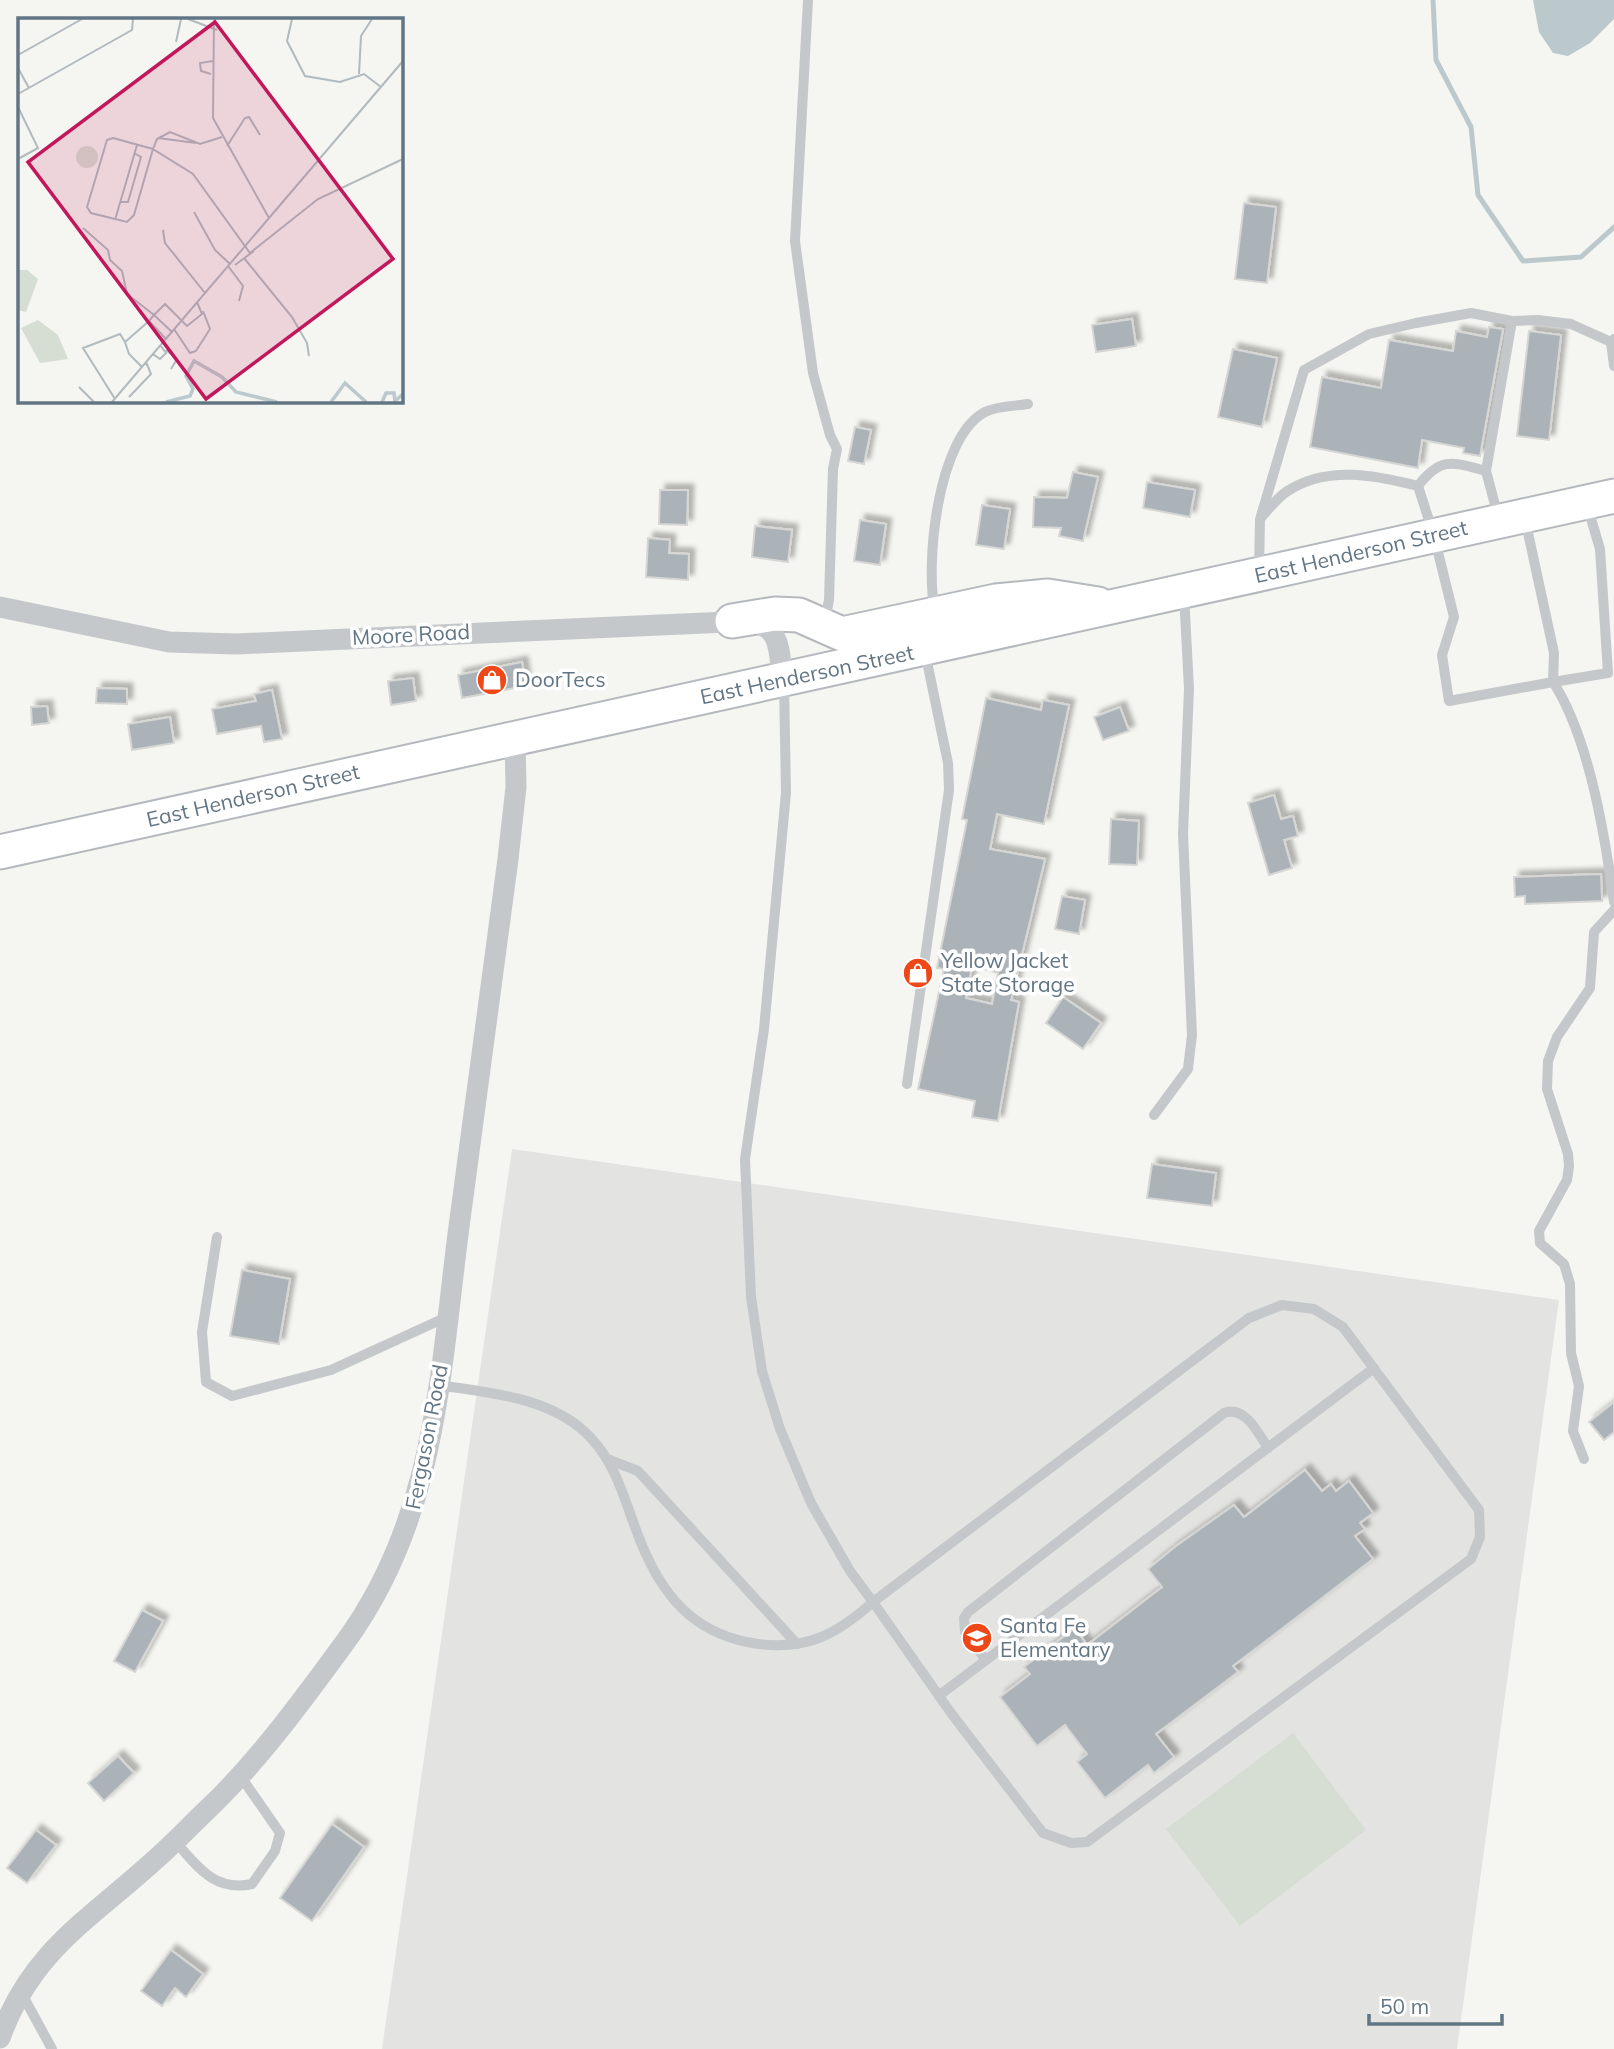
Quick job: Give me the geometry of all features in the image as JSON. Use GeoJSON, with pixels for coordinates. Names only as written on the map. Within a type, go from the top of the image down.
{"type":"FeatureCollection","features":[{"type":"Feature","properties":{"kind":"main road","name":"East Henderson Street"},"geometry":{"type":"LineString","coordinates":[[0,852],[783,680],[936,633],[1114,607],[1600,499]]}},
{"type":"Feature","properties":{"kind":"main road"},"geometry":{"type":"LineString","coordinates":[[732,621],[775,614],[799,615],[842,634],[936,633]]}},
{"type":"Feature","properties":{"kind":"street","name":"Moore Road"},"geometry":{"type":"LineString","coordinates":[[0,607],[169,642],[236,644],[732,621],[766,625],[775,634],[783,680]]}},
{"type":"Feature","properties":{"kind":"street","name":"Fergason Road"},"geometry":{"type":"LineString","coordinates":[[0,2038],[21,1992],[43,1960],[69,1931],[174,1840],[239,1774],[347,1639],[392,1565],[421,1485],[449,1316],[508,859],[516,787],[515,738]]}},
{"type":"Feature","properties":{"kind":"lane"},"geometry":{"type":"LineString","coordinates":[[808,0],[795,241],[813,373],[830,435],[837,449],[833,469],[829,600],[827,616],[821,626]]}},
{"type":"Feature","properties":{"kind":"lane"},"geometry":{"type":"LineString","coordinates":[[1259,575],[1260,519],[1304,370],[1369,334],[1471,313],[1512,321],[1538,320],[1571,324],[1613,340],[1614,366]]}},
{"type":"Feature","properties":{"kind":"lane"},"geometry":{"type":"LineString","coordinates":[[1512,321],[1486,471],[1511,519],[1554,653],[1553,682],[1567,702],[1601,816],[1614,902]]}},
{"type":"Feature","properties":{"kind":"lane"},"geometry":{"type":"LineString","coordinates":[[906,1084],[949,790],[932,595],[931,541],[954,452],[970,427],[985,412],[1028,404]]}},
{"type":"Feature","properties":{"kind":"lane"},"geometry":{"type":"LineString","coordinates":[[1418,486],[1432,468],[1453,462],[1486,471]]}},
{"type":"Feature","properties":{"kind":"lane"},"geometry":{"type":"LineString","coordinates":[[1260,519],[1286,491],[1329,475],[1370,474],[1418,486]]}},
{"type":"Feature","properties":{"kind":"lane"},"geometry":{"type":"LineString","coordinates":[[1418,486],[1434,536],[1454,617],[1441,655],[1449,701],[1611,673],[1600,548],[1600,499]]}},
{"type":"Feature","properties":{"kind":"lane"},"geometry":{"type":"LineString","coordinates":[[1154,1115],[1188,1069],[1192,1035],[1183,834],[1189,689],[1184,592]]}},
{"type":"Feature","properties":{"kind":"lane"},"geometry":{"type":"LineString","coordinates":[[438,1385],[517,1398],[557,1413],[590,1436],[607,1459],[624,1491],[645,1553],[676,1602],[701,1626],[737,1641],[771,1645],[797,1644],[842,1629],[873,1602],[1228,1334],[1264,1310],[1282,1305],[1314,1309],[1343,1327],[1479,1510],[1480,1536],[1471,1559],[1087,1842],[1071,1843],[1043,1833],[951,1713],[941,1694],[873,1602],[850,1571],[811,1503],[780,1429],[762,1371],[751,1297],[745,1158],[764,1029],[786,793],[783,680]]}},
{"type":"Feature","properties":{"kind":"lane"},"geometry":{"type":"LineString","coordinates":[[1584,1459],[1573,1431],[1579,1386],[1571,1353],[1570,1284],[1564,1264],[1540,1243],[1539,1231],[1567,1180],[1569,1166],[1568,1154],[1547,1089],[1548,1061],[1557,1037],[1590,988],[1594,932],[1614,910]]}},
{"type":"Feature","properties":{"kind":"lane"},"geometry":{"type":"LineString","coordinates":[[217,1237],[202,1332],[206,1382],[232,1396],[331,1370],[449,1316]]}},
{"type":"Feature","properties":{"kind":"lane"},"geometry":{"type":"LineString","coordinates":[[941,1694],[1374,1368]]}},
{"type":"Feature","properties":{"kind":"lane"},"geometry":{"type":"LineString","coordinates":[[986,1660],[965,1632],[964,1618],[968,1612],[1224,1413],[1237,1411],[1243,1415],[1268,1448]]}},
{"type":"Feature","properties":{"kind":"lane"},"geometry":{"type":"LineString","coordinates":[[607,1459],[638,1471],[797,1644]]}},
{"type":"Feature","properties":{"kind":"lane"},"geometry":{"type":"LineString","coordinates":[[174,1840],[208,1877],[234,1887],[252,1884],[275,1851],[280,1833],[239,1774]]}},
{"type":"Feature","properties":{"kind":"lane"},"geometry":{"type":"LineString","coordinates":[[21,1992],[35,2023],[52,2049]]}},
{"type":"Feature","properties":{"kind":"shaded area"},"geometry":{"type":"Polygon","coordinates":[[[1533,0],[1614,0],[1614,19],[1590,43],[1568,56],[1553,53],[1539,32],[1533,0]]]}},
{"type":"Feature","properties":{"kind":"shaded area","name":"Santa Fe Elementary"},"geometry":{"type":"Polygon","coordinates":[[[512,1149],[1559,1300],[1457,2049],[382,2049],[512,1149]]]}},
{"type":"Feature","properties":{"kind":"shaded area"},"geometry":{"type":"Polygon","coordinates":[[[1293,1733],[1366,1830],[1240,1926],[1166,1829],[1293,1733]]]}},
{"type":"Feature","properties":{"kind":"building"},"geometry":{"type":"Polygon","coordinates":[[[1244,203],[1276,207],[1267,283],[1235,279],[1244,203]]]}},
{"type":"Feature","properties":{"kind":"building"},"geometry":{"type":"Polygon","coordinates":[[[1132,319],[1136,346],[1096,352],[1092,325],[1132,319]]]}},
{"type":"Feature","properties":{"kind":"building"},"geometry":{"type":"Polygon","coordinates":[[[1489,327],[1503,329],[1480,456],[1463,453],[1464,448],[1422,440],[1418,468],[1310,447],[1322,377],[1381,388],[1389,340],[1453,351],[1456,331],[1487,337],[1489,327]]]}},
{"type":"Feature","properties":{"kind":"building"},"geometry":{"type":"Polygon","coordinates":[[[1529,331],[1561,335],[1549,440],[1517,436],[1529,331]]]}},
{"type":"Feature","properties":{"kind":"building"},"geometry":{"type":"Polygon","coordinates":[[[1233,349],[1277,358],[1262,427],[1218,417],[1233,349]]]}},
{"type":"Feature","properties":{"kind":"building"},"geometry":{"type":"Polygon","coordinates":[[[855,427],[871,430],[864,464],[848,461],[855,427]]]}},
{"type":"Feature","properties":{"kind":"building"},"geometry":{"type":"Polygon","coordinates":[[[1073,472],[1098,477],[1083,541],[1059,536],[1061,528],[1033,527],[1034,497],[1067,498],[1073,472]]]}},
{"type":"Feature","properties":{"kind":"building"},"geometry":{"type":"Polygon","coordinates":[[[1147,482],[1195,490],[1190,517],[1143,508],[1147,482]]]}},
{"type":"Feature","properties":{"kind":"building"},"geometry":{"type":"Polygon","coordinates":[[[660,490],[688,490],[687,525],[659,524],[660,490]]]}},
{"type":"Feature","properties":{"kind":"building"},"geometry":{"type":"Polygon","coordinates":[[[982,505],[1010,509],[1004,549],[976,545],[982,505]]]}},
{"type":"Feature","properties":{"kind":"building"},"geometry":{"type":"Polygon","coordinates":[[[860,520],[886,524],[880,565],[854,561],[860,520]]]}},
{"type":"Feature","properties":{"kind":"building"},"geometry":{"type":"Polygon","coordinates":[[[755,526],[792,530],[788,562],[752,557],[755,526]]]}},
{"type":"Feature","properties":{"kind":"building"},"geometry":{"type":"Polygon","coordinates":[[[648,538],[670,540],[669,553],[689,554],[688,580],[646,577],[648,538]]]}},
{"type":"Feature","properties":{"kind":"building","name":"DoorTecs"},"geometry":{"type":"Polygon","coordinates":[[[522,662],[526,686],[462,698],[458,675],[522,662]]]}},
{"type":"Feature","properties":{"kind":"building"},"geometry":{"type":"Polygon","coordinates":[[[413,678],[416,701],[391,705],[388,681],[413,678]]]}},
{"type":"Feature","properties":{"kind":"building"},"geometry":{"type":"Polygon","coordinates":[[[97,688],[127,689],[127,704],[96,703],[97,688]]]}},
{"type":"Feature","properties":{"kind":"building"},"geometry":{"type":"Polygon","coordinates":[[[272,690],[282,739],[264,742],[261,726],[217,734],[212,709],[256,701],[254,694],[272,690]]]}},
{"type":"Feature","properties":{"kind":"building"},"geometry":{"type":"Polygon","coordinates":[[[986,698],[1041,710],[1043,700],[1069,705],[1044,824],[997,814],[990,849],[1045,859],[1011,1000],[1019,1002],[998,1121],[972,1117],[975,1101],[918,1089],[944,969],[937,968],[967,820],[962,819],[986,698]],[[972,966],[966,998],[992,1004],[998,973],[972,966]]]}},
{"type":"Feature","properties":{"kind":"building"},"geometry":{"type":"Polygon","coordinates":[[[47,706],[49,723],[32,725],[31,707],[47,706]]]}},
{"type":"Feature","properties":{"kind":"building"},"geometry":{"type":"Polygon","coordinates":[[[1120,707],[1129,731],[1103,740],[1094,717],[1120,707]]]}},
{"type":"Feature","properties":{"kind":"building"},"geometry":{"type":"Polygon","coordinates":[[[170,717],[174,743],[132,750],[128,724],[170,717]]]}},
{"type":"Feature","properties":{"kind":"building"},"geometry":{"type":"Polygon","coordinates":[[[1274,795],[1281,819],[1293,816],[1298,836],[1284,840],[1292,868],[1269,875],[1248,803],[1274,795]]]}},
{"type":"Feature","properties":{"kind":"building"},"geometry":{"type":"Polygon","coordinates":[[[1111,819],[1139,821],[1137,865],[1109,864],[1111,819]]]}},
{"type":"Feature","properties":{"kind":"building"},"geometry":{"type":"Polygon","coordinates":[[[1601,874],[1602,901],[1525,904],[1525,896],[1515,897],[1514,877],[1601,874]]]}},
{"type":"Feature","properties":{"kind":"building"},"geometry":{"type":"Polygon","coordinates":[[[1062,896],[1085,900],[1079,934],[1055,929],[1062,896]]]}},
{"type":"Feature","properties":{"kind":"building"},"geometry":{"type":"Polygon","coordinates":[[[1063,997],[1101,1023],[1083,1049],[1046,1023],[1063,997]]]}},
{"type":"Feature","properties":{"kind":"building"},"geometry":{"type":"Polygon","coordinates":[[[1152,1164],[1216,1173],[1212,1206],[1147,1198],[1152,1164]]]}},
{"type":"Feature","properties":{"kind":"building"},"geometry":{"type":"Polygon","coordinates":[[[242,1270],[290,1279],[279,1344],[230,1336],[242,1270]]]}},
{"type":"Feature","properties":{"kind":"building"},"geometry":{"type":"Polygon","coordinates":[[[1614,1402],[1614,1432],[1604,1440],[1589,1422],[1614,1402]]]}},
{"type":"Feature","properties":{"kind":"building"},"geometry":{"type":"Polygon","coordinates":[[[1305,1470],[1322,1491],[1331,1484],[1336,1491],[1349,1481],[1373,1513],[1360,1523],[1365,1529],[1355,1536],[1373,1559],[1233,1666],[1238,1672],[1156,1734],[1174,1757],[1154,1773],[1148,1765],[1105,1798],[1077,1762],[1087,1754],[1065,1725],[1037,1746],[1000,1697],[1030,1674],[1024,1667],[1075,1628],[1087,1645],[1162,1587],[1148,1569],[1176,1546],[1234,1505],[1244,1517],[1305,1470]]]}},
{"type":"Feature","properties":{"kind":"building"},"geometry":{"type":"Polygon","coordinates":[[[142,1610],[163,1621],[135,1672],[114,1661],[142,1610]]]}},
{"type":"Feature","properties":{"kind":"building"},"geometry":{"type":"Polygon","coordinates":[[[118,1756],[134,1773],[104,1801],[88,1783],[118,1756]]]}},
{"type":"Feature","properties":{"kind":"building"},"geometry":{"type":"Polygon","coordinates":[[[332,1824],[364,1847],[312,1921],[280,1898],[332,1824]]]}},
{"type":"Feature","properties":{"kind":"building"},"geometry":{"type":"Polygon","coordinates":[[[36,1830],[56,1845],[27,1883],[7,1868],[36,1830]]]}},
{"type":"Feature","properties":{"kind":"building"},"geometry":{"type":"Polygon","coordinates":[[[171,1950],[203,1974],[186,1997],[175,1988],[162,2006],[141,1991],[171,1950]]]}},
{"type":"Feature","properties":{"kind":"waterway"},"geometry":{"type":"LineString","coordinates":[[1433,0],[1436,60],[1471,127],[1478,195],[1523,261],[1581,257],[1614,227]]}},
{"type":"Feature","properties":{"kind":"place","name":"DoorTecs"},"geometry":{"type":"Point","coordinates":[492,680]}},
{"type":"Feature","properties":{"kind":"place","name":"Yellow Jacket State Storage"},"geometry":{"type":"Point","coordinates":[918,973]}},
{"type":"Feature","properties":{"kind":"place","name":"Santa Fe Elementary"},"geometry":{"type":"Point","coordinates":[977,1638]}}]}
